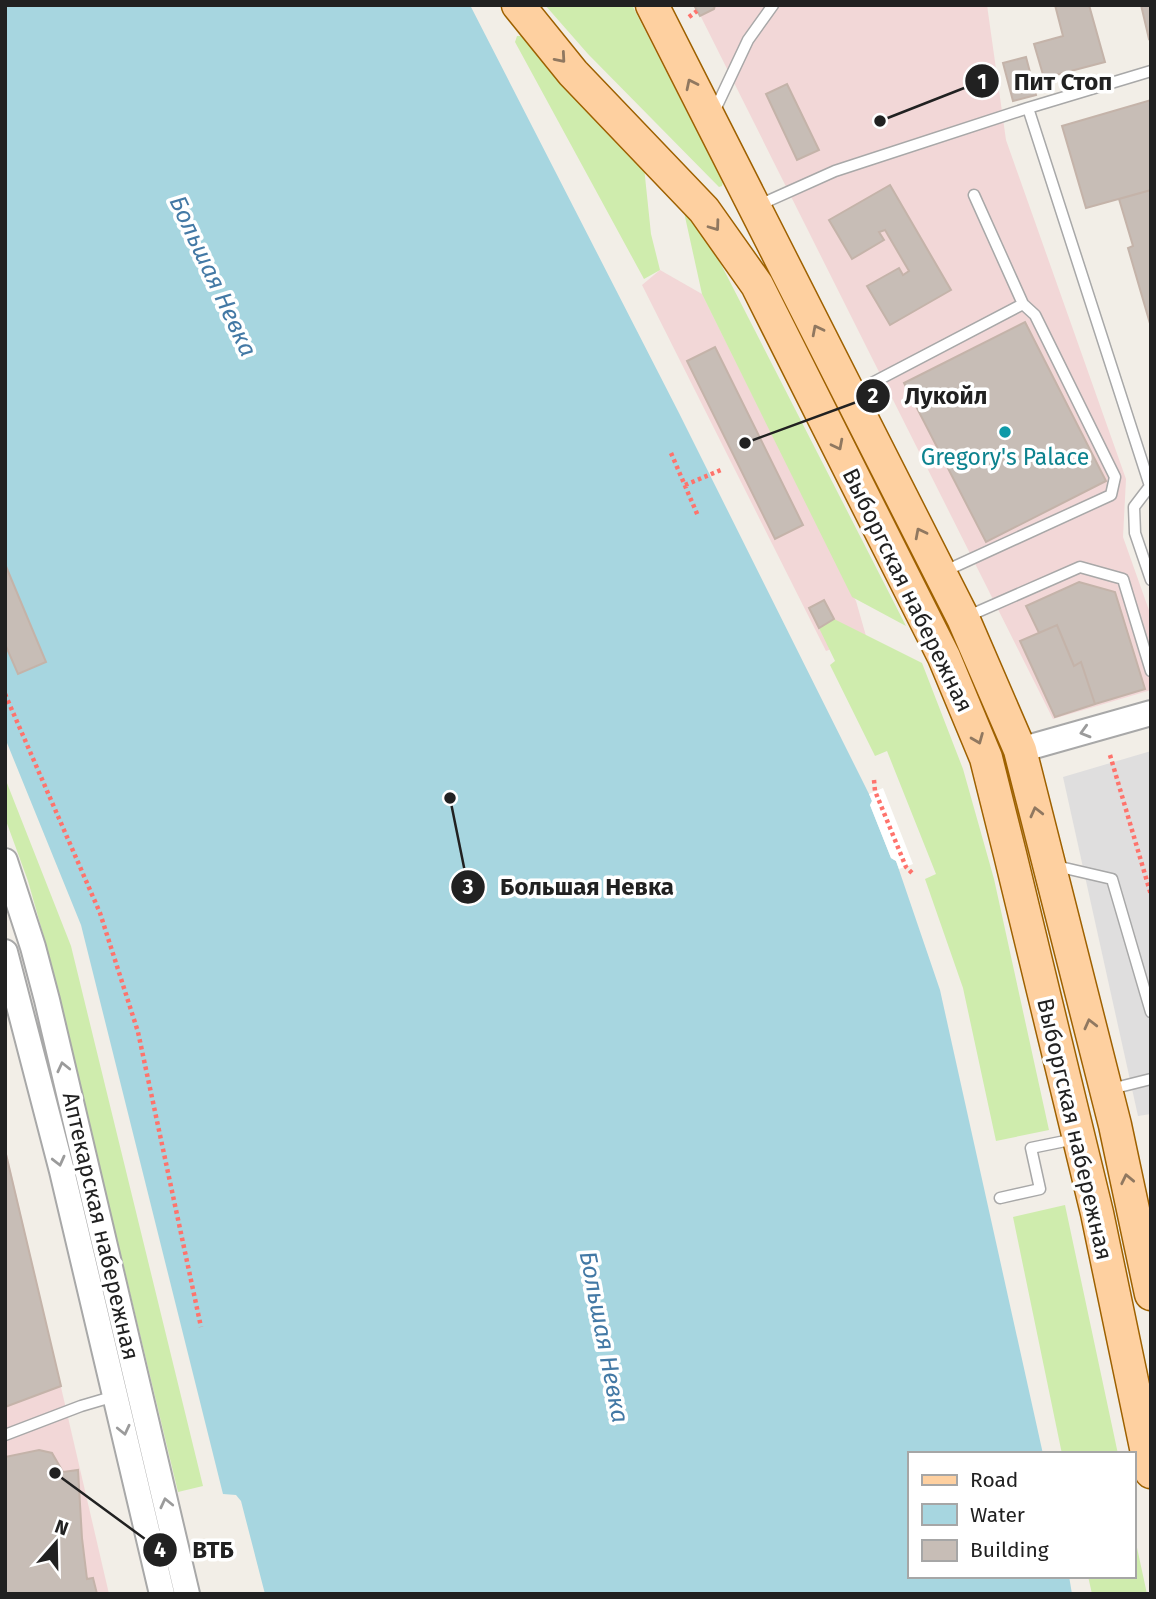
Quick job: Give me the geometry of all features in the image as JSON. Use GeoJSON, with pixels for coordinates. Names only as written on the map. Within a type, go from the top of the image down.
{"type":"FeatureCollection","features":[{"type":"Feature","properties":{"kind":"main road","name":"Выборгская набережная"},"geometry":{"type":"LineString","coordinates":[[519,5],[573,73],[704,210],[757,285],[944,657],[986,758],[1100,1226],[1151,1472]]}},
{"type":"Feature","properties":{"kind":"main road","name":"Выборгская набережная"},"geometry":{"type":"LineString","coordinates":[[652,5],[963,618],[1020,750],[1138,1214],[1151,1294]]}},
{"type":"Feature","properties":{"kind":"street"},"geometry":{"type":"LineString","coordinates":[[1020,750],[1151,713]]}},
{"type":"Feature","properties":{"kind":"street","name":"Аптекарская набережная"},"geometry":{"type":"LineString","coordinates":[[5,861],[47,1000],[187,1594]]}},
{"type":"Feature","properties":{"kind":"street","name":"Аптекарская набережная"},"geometry":{"type":"LineString","coordinates":[[5,952],[62,1171],[162,1594]]}},
{"type":"Feature","properties":{"kind":"lane"},"geometry":{"type":"LineString","coordinates":[[710,122],[748,40],[773,5]]}},
{"type":"Feature","properties":{"kind":"lane"},"geometry":{"type":"LineString","coordinates":[[755,207],[835,171],[1151,71]]}},
{"type":"Feature","properties":{"kind":"lane"},"geometry":{"type":"LineString","coordinates":[[1028,108],[1150,486],[1134,507],[1135,533],[1151,580]]}},
{"type":"Feature","properties":{"kind":"lane"},"geometry":{"type":"LineString","coordinates":[[940,573],[1111,495],[1115,477],[1035,315],[1024,304],[974,195]]}},
{"type":"Feature","properties":{"kind":"lane"},"geometry":{"type":"LineString","coordinates":[[849,394],[1024,304]]}},
{"type":"Feature","properties":{"kind":"lane"},"geometry":{"type":"LineString","coordinates":[[963,618],[1080,567],[1123,579],[1151,671]]}},
{"type":"Feature","properties":{"kind":"lane"},"geometry":{"type":"LineString","coordinates":[[1049,865],[1112,879],[1151,1012]]}},
{"type":"Feature","properties":{"kind":"lane"},"geometry":{"type":"LineString","coordinates":[[1106,1090],[1151,1079]]}},
{"type":"Feature","properties":{"kind":"lane"},"geometry":{"type":"LineString","coordinates":[[1000,1198],[1040,1189],[1031,1148],[1079,1138]]}},
{"type":"Feature","properties":{"kind":"lane"},"geometry":{"type":"LineString","coordinates":[[5,1435],[81,1406],[116,1396]]}},
{"type":"Feature","properties":{"kind":"path"},"geometry":{"type":"LineString","coordinates":[[689,17],[697,11]]}},
{"type":"Feature","properties":{"kind":"path"},"geometry":{"type":"LineString","coordinates":[[671,453],[698,516]]}},
{"type":"Feature","properties":{"kind":"path"},"geometry":{"type":"LineString","coordinates":[[685,485],[721,470]]}},
{"type":"Feature","properties":{"kind":"path"},"geometry":{"type":"LineString","coordinates":[[5,694],[100,914],[138,1032],[201,1327]]}},
{"type":"Feature","properties":{"kind":"path"},"geometry":{"type":"LineString","coordinates":[[1110,755],[1151,895]]}},
{"type":"Feature","properties":{"kind":"path"},"geometry":{"type":"LineString","coordinates":[[874,780],[875,791],[906,867],[912,873]]}},
{"type":"Feature","properties":{"kind":"shaded area"},"geometry":{"type":"Polygon","coordinates":[[[695,5],[987,5],[1006,140],[1126,479],[1123,537],[1151,616],[1151,690],[1053,719],[695,5]]]}},
{"type":"Feature","properties":{"kind":"shaded area"},"geometry":{"type":"Polygon","coordinates":[[[660,270],[702,294],[856,601],[866,636],[826,651],[642,285],[660,270]]]}},
{"type":"Feature","properties":{"kind":"shaded area"},"geometry":{"type":"Polygon","coordinates":[[[1151,751],[1151,1114],[1138,1116],[1063,777],[1151,751]]]}},
{"type":"Feature","properties":{"kind":"shaded area"},"geometry":{"type":"Polygon","coordinates":[[[5,1146],[109,1594],[5,1594],[5,1146]]]}},
{"type":"Feature","properties":{"kind":"green space"},"geometry":{"type":"Polygon","coordinates":[[[545,5],[632,5],[723,182],[722,186],[719,187],[588,54],[545,5]]]}},
{"type":"Feature","properties":{"kind":"green space"},"geometry":{"type":"Polygon","coordinates":[[[517,36],[523,36],[644,167],[651,234],[660,270],[644,279],[515,42],[517,36]]]}},
{"type":"Feature","properties":{"kind":"green space"},"geometry":{"type":"Polygon","coordinates":[[[682,203],[705,233],[906,626],[852,597],[702,294],[682,203]]]}},
{"type":"Feature","properties":{"kind":"green space"},"geometry":{"type":"Polygon","coordinates":[[[834,619],[922,663],[963,769],[994,879],[1049,1130],[996,1141],[963,988],[925,879],[936,874],[887,751],[875,756],[830,665],[835,661],[819,628],[834,619]]]}},
{"type":"Feature","properties":{"kind":"green space"},"geometry":{"type":"Polygon","coordinates":[[[5,778],[71,946],[203,1486],[178,1492],[47,948],[28,881],[5,818],[5,778]]]}},
{"type":"Feature","properties":{"kind":"green space"},"geometry":{"type":"Polygon","coordinates":[[[1065,1205],[1118,1452],[1062,1452],[1013,1217],[1065,1205]]]}},
{"type":"Feature","properties":{"kind":"green space"},"geometry":{"type":"Polygon","coordinates":[[[1135,1538],[1147,1594],[1092,1594],[1088,1578],[1135,1578],[1135,1538]]]}},
{"type":"Feature","properties":{"kind":"water","name":"Большая Невка"},"geometry":{"type":"Polygon","coordinates":[[[5,5],[470,5],[679,413],[869,794],[872,801],[870,805],[891,858],[896,861],[940,990],[1043,1452],[908,1452],[908,1578],[1069,1578],[1072,1594],[265,1594],[241,1501],[236,1495],[223,1494],[81,925],[5,738],[5,5]]]}},
{"type":"Feature","properties":{"kind":"pier"},"geometry":{"type":"Polygon","coordinates":[[[883,788],[913,864],[899,869],[896,861],[891,858],[870,805],[872,801],[869,794],[883,788]]]}},
{"type":"Feature","properties":{"kind":"building"},"geometry":{"type":"Polygon","coordinates":[[[694,5],[715,5],[714,9],[700,16],[694,5]]]}},
{"type":"Feature","properties":{"kind":"building"},"geometry":{"type":"Polygon","coordinates":[[[1055,5],[1089,5],[1105,62],[1044,78],[1034,44],[1063,36],[1055,5]]]}},
{"type":"Feature","properties":{"kind":"building"},"geometry":{"type":"Polygon","coordinates":[[[1141,5],[1151,5],[1149,39],[1141,5]]]}},
{"type":"Feature","properties":{"kind":"building"},"geometry":{"type":"Polygon","coordinates":[[[1026,57],[1036,95],[1013,101],[1003,63],[1026,57]]]}},
{"type":"Feature","properties":{"kind":"building"},"geometry":{"type":"Polygon","coordinates":[[[787,84],[819,150],[797,160],[766,94],[787,84]]]}},
{"type":"Feature","properties":{"kind":"building"},"geometry":{"type":"Polygon","coordinates":[[[1151,100],[1151,190],[1086,208],[1062,126],[1151,100]]]}},
{"type":"Feature","properties":{"kind":"building"},"geometry":{"type":"Polygon","coordinates":[[[890,185],[951,290],[890,325],[867,286],[899,268],[903,275],[909,271],[885,230],[879,232],[884,240],[852,259],[829,220],[890,185]]]}},
{"type":"Feature","properties":{"kind":"building"},"geometry":{"type":"Polygon","coordinates":[[[1151,190],[1151,327],[1128,248],[1133,246],[1119,199],[1151,190]]]}},
{"type":"Feature","properties":{"kind":"building","name":"Gregory's Palace"},"geometry":{"type":"Polygon","coordinates":[[[1025,322],[1106,481],[986,542],[904,383],[1025,322]]]}},
{"type":"Feature","properties":{"kind":"building"},"geometry":{"type":"Polygon","coordinates":[[[715,347],[803,525],[775,539],[687,361],[715,347]]]}},
{"type":"Feature","properties":{"kind":"building"},"geometry":{"type":"Polygon","coordinates":[[[5,564],[46,662],[18,674],[5,644],[5,564]]]}},
{"type":"Feature","properties":{"kind":"building"},"geometry":{"type":"Polygon","coordinates":[[[1079,582],[1115,592],[1145,689],[1095,704],[1081,662],[1074,666],[1057,625],[1039,633],[1026,606],[1079,582]]]}},
{"type":"Feature","properties":{"kind":"building"},"geometry":{"type":"Polygon","coordinates":[[[824,600],[834,619],[819,628],[809,608],[824,600]]]}},
{"type":"Feature","properties":{"kind":"building"},"geometry":{"type":"Polygon","coordinates":[[[1057,625],[1074,666],[1081,662],[1095,704],[1055,717],[1020,641],[1057,625]]]}},
{"type":"Feature","properties":{"kind":"building"},"geometry":{"type":"Polygon","coordinates":[[[5,1150],[61,1386],[5,1407],[5,1150]]]}},
{"type":"Feature","properties":{"kind":"building"},"geometry":{"type":"Polygon","coordinates":[[[39,1450],[52,1453],[63,1472],[78,1470],[87,1579],[93,1578],[97,1594],[5,1594],[5,1457],[39,1450]]]}},
{"type":"Feature","properties":{"kind":"place","name":"Пит Стоп"},"geometry":{"type":"Point","coordinates":[880,121]}},
{"type":"Feature","properties":{"kind":"place","name":"Gregory's Palace"},"geometry":{"type":"Point","coordinates":[1005,432]}},
{"type":"Feature","properties":{"kind":"place","name":"Лукойл"},"geometry":{"type":"Point","coordinates":[745,443]}},
{"type":"Feature","properties":{"kind":"place","name":"Большая Невка"},"geometry":{"type":"Point","coordinates":[450,798]}},
{"type":"Feature","properties":{"kind":"place","name":"ВТБ"},"geometry":{"type":"Point","coordinates":[55,1473]}}]}
